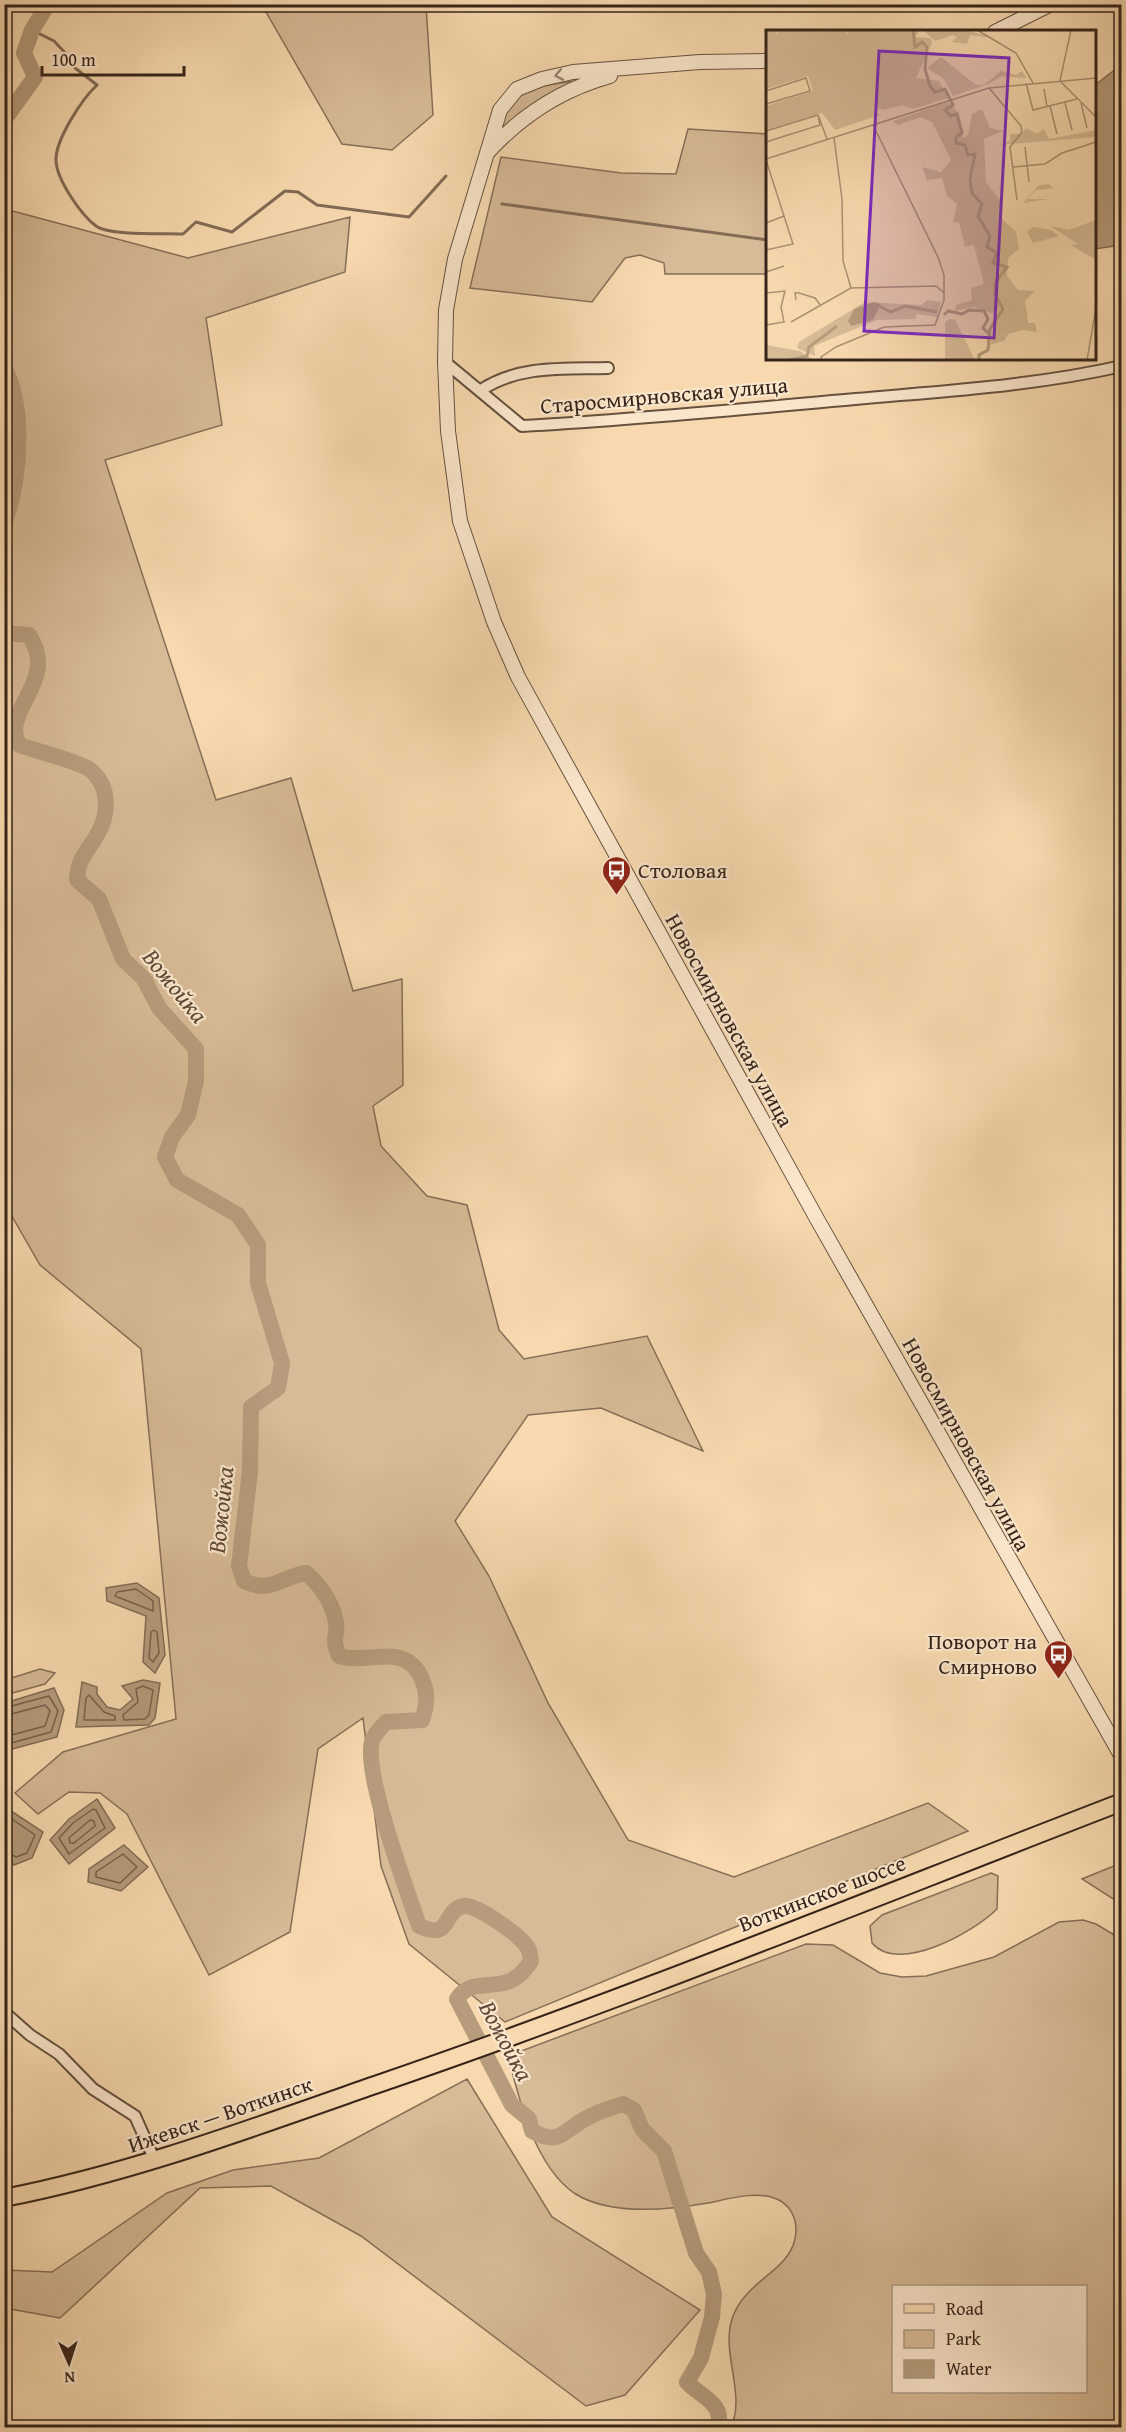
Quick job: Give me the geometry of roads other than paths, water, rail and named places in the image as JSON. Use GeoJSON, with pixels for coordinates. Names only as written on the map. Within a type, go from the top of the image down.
{"type":"FeatureCollection","features":[{"type":"Feature","properties":{"kind":"main road","name":"Воткинское шоссе"},"geometry":{"type":"LineString","coordinates":[[446,2061],[1122,1802]]}},
{"type":"Feature","properties":{"kind":"main road","name":"Ижевск — Воткинск"},"geometry":{"type":"LineString","coordinates":[[4,2198],[73,2184],[155,2161],[446,2061]]}},
{"type":"Feature","properties":{"kind":"street"},"geometry":{"type":"LineString","coordinates":[[999,30],[1051,4]]}},
{"type":"Feature","properties":{"kind":"street","name":"Новосмирновская улица"},"geometry":{"type":"LineString","coordinates":[[766,61],[700,62],[638,69],[573,72],[542,79],[517,89],[500,110],[455,259],[446,310],[445,362],[448,430],[460,521],[494,622],[518,677],[816,1219],[1122,1757]]}},
{"type":"Feature","properties":{"kind":"street","name":"Новосмирновская улица"},"geometry":{"type":"LineString","coordinates":[[487,153],[510,128],[566,93],[590,82],[638,69]]}},
{"type":"Feature","properties":{"kind":"street","name":"Старосмирновская улица"},"geometry":{"type":"LineString","coordinates":[[445,362],[522,426],[604,421],[955,390],[1065,378],[1122,366]]}},
{"type":"Feature","properties":{"kind":"street"},"geometry":{"type":"LineString","coordinates":[[481,390],[499,378],[528,370],[608,368]]}},
{"type":"Feature","properties":{"kind":"street"},"geometry":{"type":"LineString","coordinates":[[4,2012],[30,2035],[60,2054],[93,2089],[135,2116],[155,2161]]}},
{"type":"Feature","properties":{"kind":"water"},"geometry":{"type":"Polygon","coordinates":[[[1121,65],[1121,245],[1096,249],[1096,84],[1121,65]]]}},
{"type":"Feature","properties":{"kind":"water"},"geometry":{"type":"Polygon","coordinates":[[[137,1583],[159,1598],[165,1655],[155,1673],[143,1662],[146,1616],[107,1601],[106,1588],[137,1583]]]}},
{"type":"Feature","properties":{"kind":"water"},"geometry":{"type":"Polygon","coordinates":[[[143,1680],[160,1683],[155,1718],[149,1725],[76,1727],[82,1682],[97,1687],[97,1694],[107,1707],[120,1710],[133,1699],[122,1686],[143,1680]]]}},
{"type":"Feature","properties":{"kind":"water"},"geometry":{"type":"Polygon","coordinates":[[[54,1688],[64,1710],[57,1737],[5,1751],[5,1703],[54,1688]]]}},
{"type":"Feature","properties":{"kind":"water"},"geometry":{"type":"Polygon","coordinates":[[[97,1799],[115,1828],[69,1864],[50,1840],[69,1819],[97,1799]]]}},
{"type":"Feature","properties":{"kind":"water"},"geometry":{"type":"Polygon","coordinates":[[[8,1809],[43,1832],[32,1858],[14,1865],[5,1854],[5,1812],[8,1809]]]}},
{"type":"Feature","properties":{"kind":"water"},"geometry":{"type":"Polygon","coordinates":[[[124,1845],[148,1867],[121,1891],[88,1882],[89,1869],[124,1845]]]}},
{"type":"Feature","properties":{"kind":"waterway","name":"Вожойка"},"geometry":{"type":"LineString","coordinates":[[4,120],[35,77],[24,53],[32,30],[48,4]]}},
{"type":"Feature","properties":{"kind":"waterway"},"geometry":{"type":"LineString","coordinates":[[32,30],[54,41],[70,58],[75,68],[97,85],[70,120],[60,142],[56,161],[65,187],[77,206],[90,221],[103,229],[125,233],[183,234],[196,222],[232,232],[285,191],[298,192],[317,205],[409,217],[446,176]]}},
{"type":"Feature","properties":{"kind":"waterway"},"geometry":{"type":"LineString","coordinates":[[502,204],[766,240]]}},
{"type":"Feature","properties":{"kind":"waterway","name":"Вожойка"},"geometry":{"type":"LineString","coordinates":[[4,367],[16,403],[18,424],[17,467],[4,524]]}},
{"type":"Feature","properties":{"kind":"waterway","name":"Вожойка"},"geometry":{"type":"LineString","coordinates":[[4,633],[29,635],[37,652],[38,667],[34,681],[17,719],[15,732],[19,745],[84,766],[96,776],[104,792],[106,800],[104,818],[97,835],[83,856],[77,880],[99,899],[123,959],[144,979],[159,1008],[196,1049],[196,1081],[188,1115],[172,1137],[165,1157],[177,1180],[238,1215],[258,1245],[258,1283],[282,1363],[278,1388],[251,1407],[250,1471],[239,1566],[244,1581],[253,1585],[269,1585],[306,1573],[321,1589],[332,1608],[336,1622],[335,1645],[339,1656],[350,1658],[383,1656],[404,1659],[413,1665],[420,1675],[425,1686],[426,1697],[422,1720],[386,1722],[373,1738],[371,1757],[380,1804],[396,1860],[419,1926],[437,1930],[442,1928],[456,1909],[469,1906],[505,1927],[521,1939],[528,1948],[531,1961],[516,1977],[503,1983],[468,1989],[457,1999],[512,2105],[529,2119],[532,2131],[542,2136],[556,2137],[591,2116],[623,2104],[634,2110],[642,2129],[664,2151],[696,2253],[709,2272],[714,2294],[712,2317],[701,2358],[687,2382],[715,2407],[719,2420],[717,2428]]}},
{"type":"Feature","properties":{"kind":"place","name":"Столовая"},"geometry":{"type":"Point","coordinates":[617,896]}},
{"type":"Feature","properties":{"kind":"place","name":"Поворот на Смирново"},"geometry":{"type":"Point","coordinates":[1058,1680]}}]}
